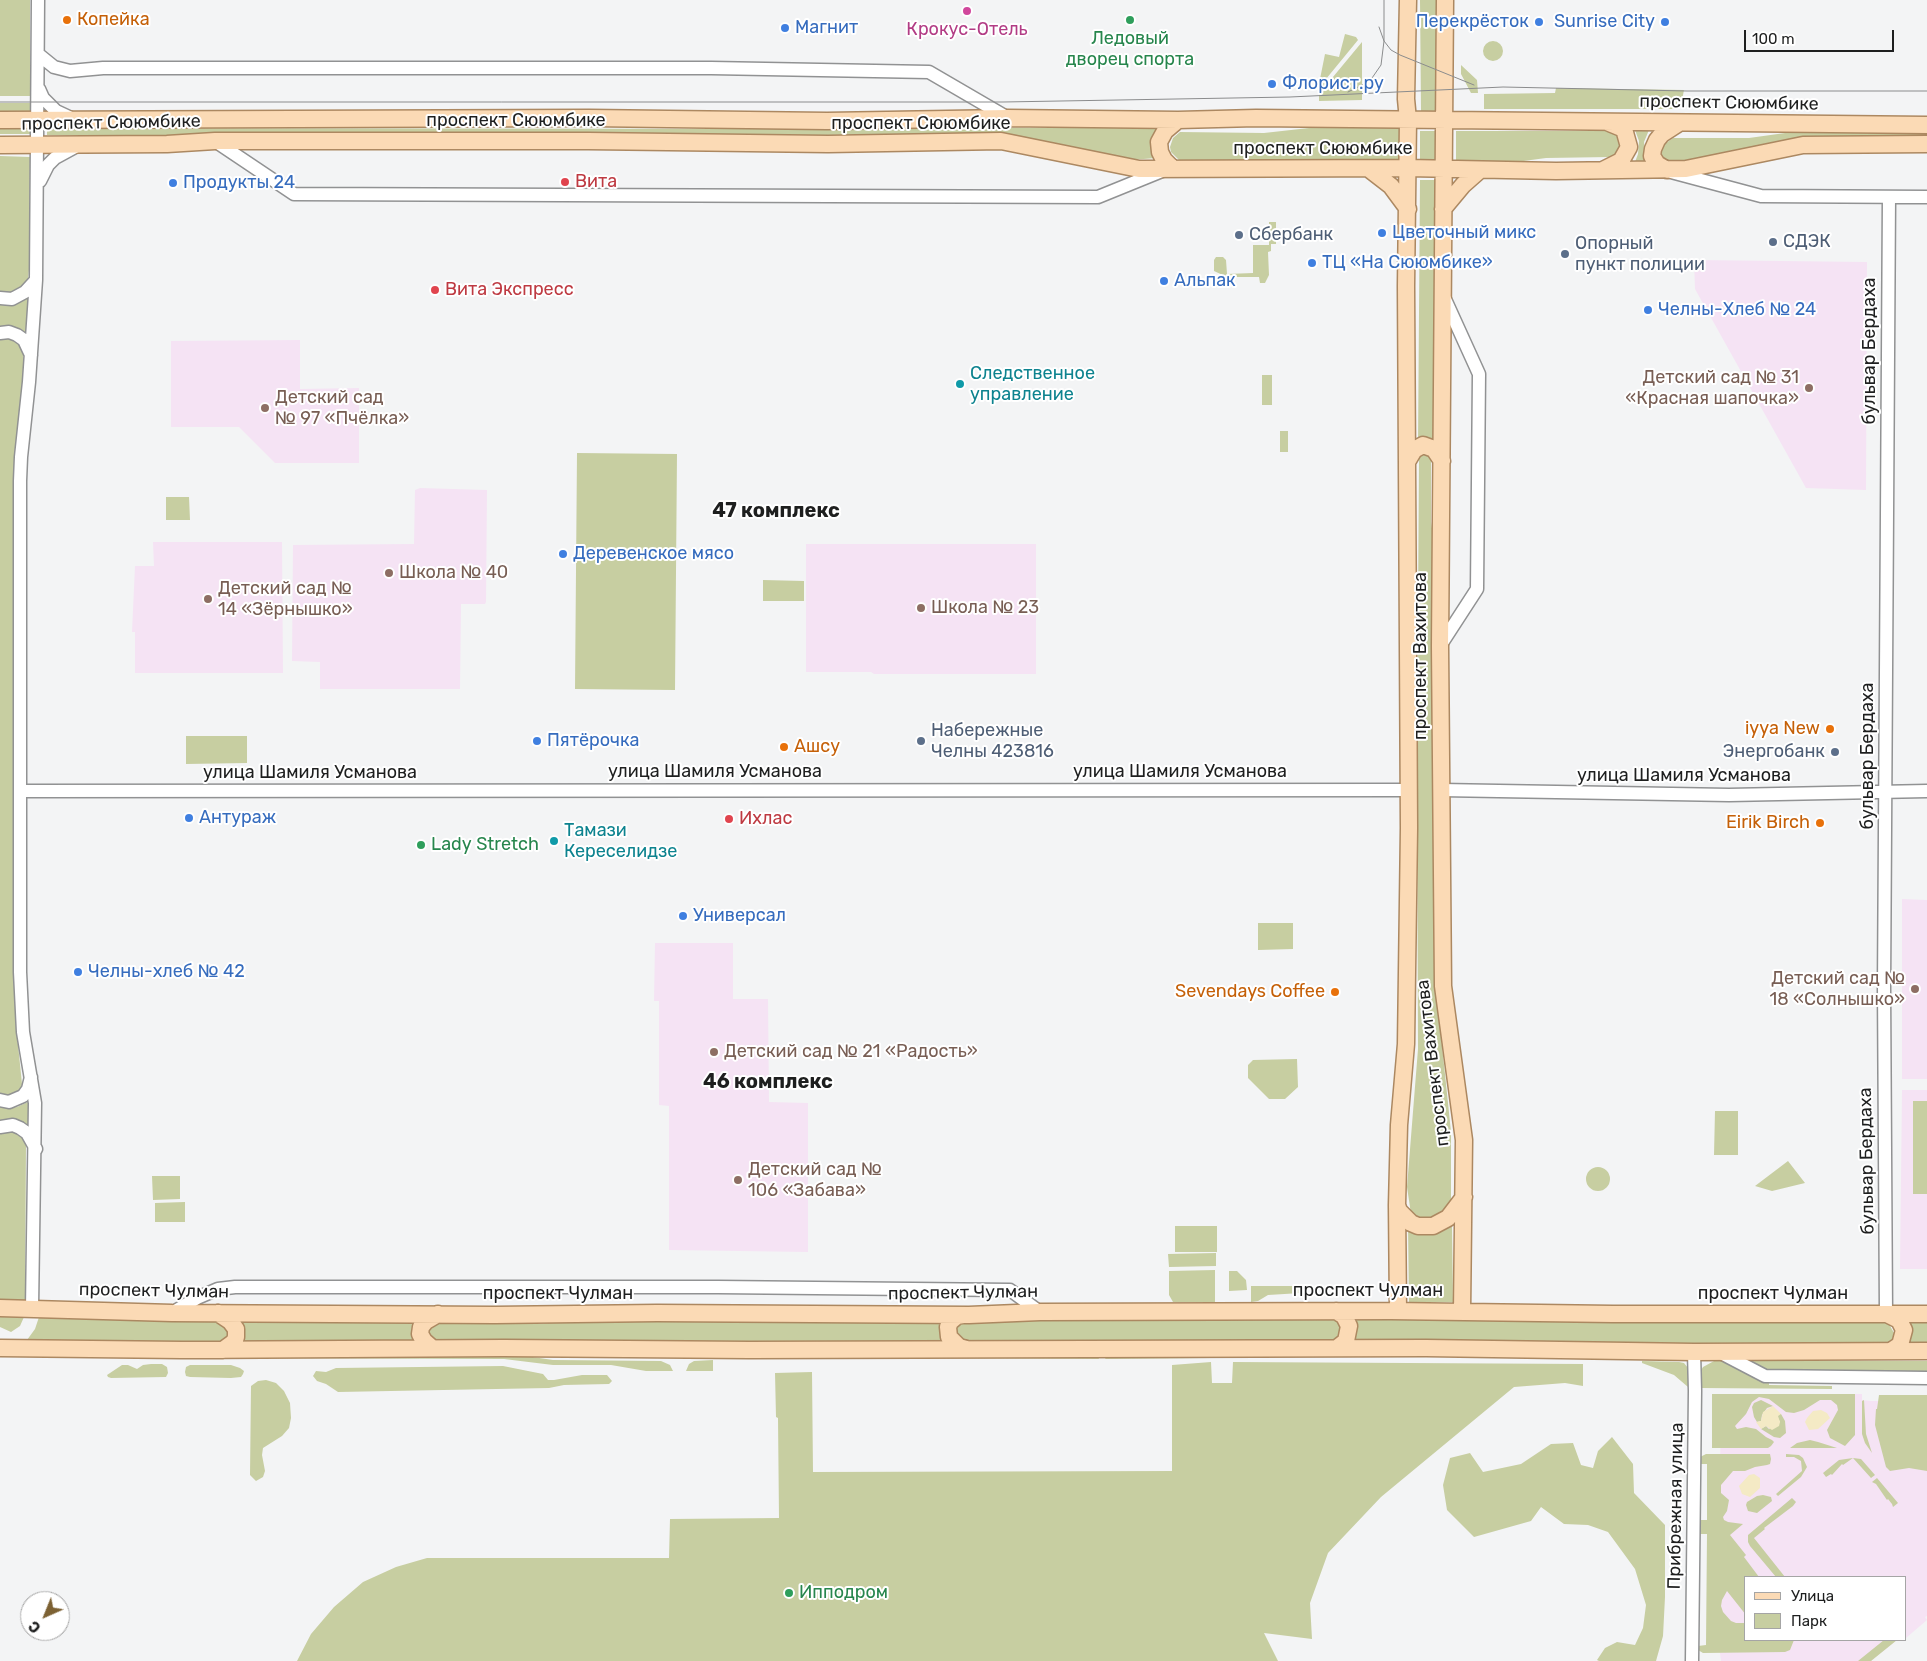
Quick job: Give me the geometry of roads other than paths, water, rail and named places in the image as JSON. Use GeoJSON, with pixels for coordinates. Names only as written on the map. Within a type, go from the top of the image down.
{"type":"FeatureCollection","features":[{"type":"Feature","properties":{"kind":"main road","name":"проспект Вахитова"},"geometry":{"type":"LineString","coordinates":[[1398,1311],[1397,1205],[1406,1044],[1409,790],[1407,462],[1408,120],[1406,99],[1408,0]]}},
{"type":"Feature","properties":{"kind":"main road","name":"проспект Вахитова"},"geometry":{"type":"LineString","coordinates":[[1445,0],[1440,646],[1442,986],[1462,1122],[1464,1197],[1462,1311]]}},
{"type":"Feature","properties":{"kind":"main road"},"geometry":{"type":"LineString","coordinates":[[1444,98],[1460,113],[1480,120]]}},
{"type":"Feature","properties":{"kind":"main road"},"geometry":{"type":"LineString","coordinates":[[1368,119],[1388,114],[1400,106],[1406,99]]}},
{"type":"Feature","properties":{"kind":"main road","name":"проспект Сююмбике"},"geometry":{"type":"LineString","coordinates":[[0,120],[599,118],[827,121],[1008,118],[1178,120],[1368,119],[1927,125]]}},
{"type":"Feature","properties":{"kind":"main road"},"geometry":{"type":"LineString","coordinates":[[1169,169],[1160,152],[1159,142],[1165,131],[1178,120]]}},
{"type":"Feature","properties":{"kind":"main road"},"geometry":{"type":"LineString","coordinates":[[1603,121],[1624,129],[1629,147],[1621,161],[1603,170]]}},
{"type":"Feature","properties":{"kind":"main road"},"geometry":{"type":"LineString","coordinates":[[1666,170],[1657,164],[1652,156],[1653,149],[1662,134],[1679,123]]}},
{"type":"Feature","properties":{"kind":"main road","name":"проспект Сююмбике"},"geometry":{"type":"LineString","coordinates":[[0,145],[167,144],[215,141],[588,141],[828,144],[1001,141],[1139,168],[1666,170],[1686,168],[1803,145],[1927,144]]}},
{"type":"Feature","properties":{"kind":"main road"},"geometry":{"type":"LineString","coordinates":[[1369,169],[1392,186],[1408,209]]}},
{"type":"Feature","properties":{"kind":"main road"},"geometry":{"type":"LineString","coordinates":[[1442,209],[1463,184],[1480,170]]}},
{"type":"Feature","properties":{"kind":"main road"},"geometry":{"type":"LineString","coordinates":[[1407,462],[1414,450],[1423,445],[1434,449],[1442,461]]}},
{"type":"Feature","properties":{"kind":"main road"},"geometry":{"type":"LineString","coordinates":[[1397,1205],[1399,1211],[1411,1223],[1418,1226],[1433,1226],[1448,1218],[1464,1197]]}},
{"type":"Feature","properties":{"kind":"main road","name":"проспект Чулман"},"geometry":{"type":"LineString","coordinates":[[0,1308],[172,1313],[438,1314],[963,1315],[1040,1312],[1462,1311],[1613,1314],[1927,1314]]}},
{"type":"Feature","properties":{"kind":"main road"},"geometry":{"type":"LineString","coordinates":[[1336,1311],[1344,1316],[1349,1326],[1346,1341],[1337,1348]]}},
{"type":"Feature","properties":{"kind":"main road"},"geometry":{"type":"LineString","coordinates":[[218,1313],[230,1321],[236,1329],[234,1342],[223,1350]]}},
{"type":"Feature","properties":{"kind":"main road"},"geometry":{"type":"LineString","coordinates":[[432,1348],[424,1341],[420,1334],[421,1327],[426,1321],[438,1314]]}},
{"type":"Feature","properties":{"kind":"main road"},"geometry":{"type":"LineString","coordinates":[[1888,1314],[1898,1320],[1904,1330],[1900,1345],[1891,1351]]}},
{"type":"Feature","properties":{"kind":"main road"},"geometry":{"type":"LineString","coordinates":[[963,1315],[956,1316],[950,1322],[948,1336],[959,1347],[966,1349]]}},
{"type":"Feature","properties":{"kind":"main road"},"geometry":{"type":"LineString","coordinates":[[2,1345],[223,1350],[432,1348],[680,1350],[1436,1348],[1694,1352],[1927,1351]]}},
{"type":"Feature","properties":{"kind":"street"},"geometry":{"type":"LineString","coordinates":[[32,1308],[36,1103],[23,1032],[20,972],[21,457],[31,357],[36,280],[38,0]]}},
{"type":"Feature","properties":{"kind":"street"},"geometry":{"type":"LineString","coordinates":[[38,54],[54,67],[70,71],[104,68],[711,68],[930,72],[1008,118]]}},
{"type":"Feature","properties":{"kind":"street"},"geometry":{"type":"LineString","coordinates":[[38,86],[43,98],[56,111],[64,116],[78,120]]}},
{"type":"Feature","properties":{"kind":"street"},"geometry":{"type":"LineString","coordinates":[[215,141],[294,194],[1098,197],[1169,169]]}},
{"type":"Feature","properties":{"kind":"street"},"geometry":{"type":"LineString","coordinates":[[38,188],[48,165],[55,158],[78,145]]}},
{"type":"Feature","properties":{"kind":"street"},"geometry":{"type":"LineString","coordinates":[[1666,170],[1678,175],[1761,196],[1927,197]]}},
{"type":"Feature","properties":{"kind":"street","name":"бульвар Бердаха"},"geometry":{"type":"LineString","coordinates":[[1888,197],[1884,1080],[1888,1314]]}},
{"type":"Feature","properties":{"kind":"street"},"geometry":{"type":"LineString","coordinates":[[0,298],[12,299],[25,292],[36,280]]}},
{"type":"Feature","properties":{"kind":"street"},"geometry":{"type":"LineString","coordinates":[[1440,646],[1477,589],[1479,383],[1479,374],[1442,293]]}},
{"type":"Feature","properties":{"kind":"street"},"geometry":{"type":"LineString","coordinates":[[0,333],[9,332],[24,340],[31,357]]}},
{"type":"Feature","properties":{"kind":"street","name":"улица Шамиля Усманова"},"geometry":{"type":"LineString","coordinates":[[21,791],[1409,790]]}},
{"type":"Feature","properties":{"kind":"street","name":"улица Шамиля Усманова"},"geometry":{"type":"LineString","coordinates":[[1441,790],[1729,795],[1927,791]]}},
{"type":"Feature","properties":{"kind":"street"},"geometry":{"type":"LineString","coordinates":[[0,1100],[9,1102],[23,1096],[28,1089],[31,1077]]}},
{"type":"Feature","properties":{"kind":"street"},"geometry":{"type":"LineString","coordinates":[[0,1127],[13,1125],[20,1128],[27,1133],[36,1149]]}},
{"type":"Feature","properties":{"kind":"street"},"geometry":{"type":"LineString","coordinates":[[172,1313],[197,1298],[218,1289],[235,1288],[718,1287],[1010,1290],[1040,1312]]}},
{"type":"Feature","properties":{"kind":"street","name":"Прибрежная улица"},"geometry":{"type":"LineString","coordinates":[[1692,1661],[1694,1352]]}},
{"type":"Feature","properties":{"kind":"street"},"geometry":{"type":"LineString","coordinates":[[1719,1352],[1765,1376],[1927,1378]]}},
{"type":"Feature","properties":{"kind":"tram line"},"geometry":{"type":"LineString","coordinates":[[1348,92],[1372,78],[1381,65],[1384,41],[1384,0]]}},
{"type":"Feature","properties":{"kind":"tram line"},"geometry":{"type":"LineString","coordinates":[[1379,27],[1384,41],[1391,50],[1474,85]]}},
{"type":"Feature","properties":{"kind":"tram line"},"geometry":{"type":"LineString","coordinates":[[0,102],[1003,102],[1290,97],[1503,87],[1687,91],[1927,91]]}},
{"type":"Feature","properties":{"kind":"place","name":"Крокус-Отель"},"geometry":{"type":"Point","coordinates":[967,11]}},
{"type":"Feature","properties":{"kind":"place","name":"Копейка"},"geometry":{"type":"Point","coordinates":[67,20]}},
{"type":"Feature","properties":{"kind":"place","name":"Ледовый дворец спорта"},"geometry":{"type":"Point","coordinates":[1130,20]}},
{"type":"Feature","properties":{"kind":"place","name":"Перекрёсток"},"geometry":{"type":"Point","coordinates":[1539,22]}},
{"type":"Feature","properties":{"kind":"place","name":"Sunrise City"},"geometry":{"type":"Point","coordinates":[1665,22]}},
{"type":"Feature","properties":{"kind":"place","name":"Магнит"},"geometry":{"type":"Point","coordinates":[785,28]}},
{"type":"Feature","properties":{"kind":"place","name":"Флорист.ру"},"geometry":{"type":"Point","coordinates":[1272,84]}},
{"type":"Feature","properties":{"kind":"place","name":"Вита"},"geometry":{"type":"Point","coordinates":[565,182]}},
{"type":"Feature","properties":{"kind":"place","name":"Продукты 24"},"geometry":{"type":"Point","coordinates":[173,183]}},
{"type":"Feature","properties":{"kind":"place","name":"Цветочный микс"},"geometry":{"type":"Point","coordinates":[1382,233]}},
{"type":"Feature","properties":{"kind":"place","name":"Сбербанк"},"geometry":{"type":"Point","coordinates":[1239,235]}},
{"type":"Feature","properties":{"kind":"place","name":"СДЭК"},"geometry":{"type":"Point","coordinates":[1773,242]}},
{"type":"Feature","properties":{"kind":"place","name":"Опорный пункт полиции"},"geometry":{"type":"Point","coordinates":[1565,254]}},
{"type":"Feature","properties":{"kind":"place","name":"ТЦ «На Сююмбике»"},"geometry":{"type":"Point","coordinates":[1312,263]}},
{"type":"Feature","properties":{"kind":"place","name":"Альпак"},"geometry":{"type":"Point","coordinates":[1164,281]}},
{"type":"Feature","properties":{"kind":"place","name":"Вита Экспресс"},"geometry":{"type":"Point","coordinates":[435,290]}},
{"type":"Feature","properties":{"kind":"place","name":"Челны-Хлеб № 24"},"geometry":{"type":"Point","coordinates":[1648,310]}},
{"type":"Feature","properties":{"kind":"place","name":"Следственное управление"},"geometry":{"type":"Point","coordinates":[960,384]}},
{"type":"Feature","properties":{"kind":"place","name":"Детский сад № 31 «Красная шапочка»"},"geometry":{"type":"Point","coordinates":[1809,388]}},
{"type":"Feature","properties":{"kind":"place","name":"Детский сад № 97 «Пчёлка»"},"geometry":{"type":"Point","coordinates":[265,408]}},
{"type":"Feature","properties":{"kind":"place","name":"Деревенское мясо"},"geometry":{"type":"Point","coordinates":[563,554]}},
{"type":"Feature","properties":{"kind":"place","name":"Школа № 40"},"geometry":{"type":"Point","coordinates":[389,573]}},
{"type":"Feature","properties":{"kind":"place","name":"Детский сад № 14 «Зёрнышко»"},"geometry":{"type":"Point","coordinates":[208,599]}},
{"type":"Feature","properties":{"kind":"place","name":"Школа № 23"},"geometry":{"type":"Point","coordinates":[921,608]}},
{"type":"Feature","properties":{"kind":"place","name":"iyya New"},"geometry":{"type":"Point","coordinates":[1830,729]}},
{"type":"Feature","properties":{"kind":"place","name":"Пятёрочка"},"geometry":{"type":"Point","coordinates":[537,741]}},
{"type":"Feature","properties":{"kind":"place","name":"Набережные Челны 423816"},"geometry":{"type":"Point","coordinates":[921,741]}},
{"type":"Feature","properties":{"kind":"place","name":"Ашсу"},"geometry":{"type":"Point","coordinates":[784,747]}},
{"type":"Feature","properties":{"kind":"place","name":"Энергобанк"},"geometry":{"type":"Point","coordinates":[1835,752]}},
{"type":"Feature","properties":{"kind":"place","name":"Антураж"},"geometry":{"type":"Point","coordinates":[189,818]}},
{"type":"Feature","properties":{"kind":"place","name":"Ихлас"},"geometry":{"type":"Point","coordinates":[729,819]}},
{"type":"Feature","properties":{"kind":"place","name":"Eirik Birch"},"geometry":{"type":"Point","coordinates":[1820,823]}},
{"type":"Feature","properties":{"kind":"place","name":"Тамази Кереселидзе"},"geometry":{"type":"Point","coordinates":[554,841]}},
{"type":"Feature","properties":{"kind":"place","name":"Lady Stretch"},"geometry":{"type":"Point","coordinates":[421,845]}},
{"type":"Feature","properties":{"kind":"place","name":"Универсал"},"geometry":{"type":"Point","coordinates":[683,916]}},
{"type":"Feature","properties":{"kind":"place","name":"Челны-хлеб № 42"},"geometry":{"type":"Point","coordinates":[78,972]}},
{"type":"Feature","properties":{"kind":"place","name":"Детский сад № 18 «Солнышко»"},"geometry":{"type":"Point","coordinates":[1915,989]}},
{"type":"Feature","properties":{"kind":"place","name":"Sevendays Coffee"},"geometry":{"type":"Point","coordinates":[1335,992]}},
{"type":"Feature","properties":{"kind":"place","name":"Детский сад № 21 «Радость»"},"geometry":{"type":"Point","coordinates":[714,1052]}},
{"type":"Feature","properties":{"kind":"place","name":"Детский сад № 106 «Забава»"},"geometry":{"type":"Point","coordinates":[738,1180]}},
{"type":"Feature","properties":{"kind":"place","name":"Ипподром"},"geometry":{"type":"Point","coordinates":[789,1593]}},
{"type":"Feature","properties":{"kind":"district","name":"47 комплекс"},"geometry":{"type":"Point","coordinates":[776,511]}},
{"type":"Feature","properties":{"kind":"district","name":"46 комплекс"},"geometry":{"type":"Point","coordinates":[768,1082]}}]}
